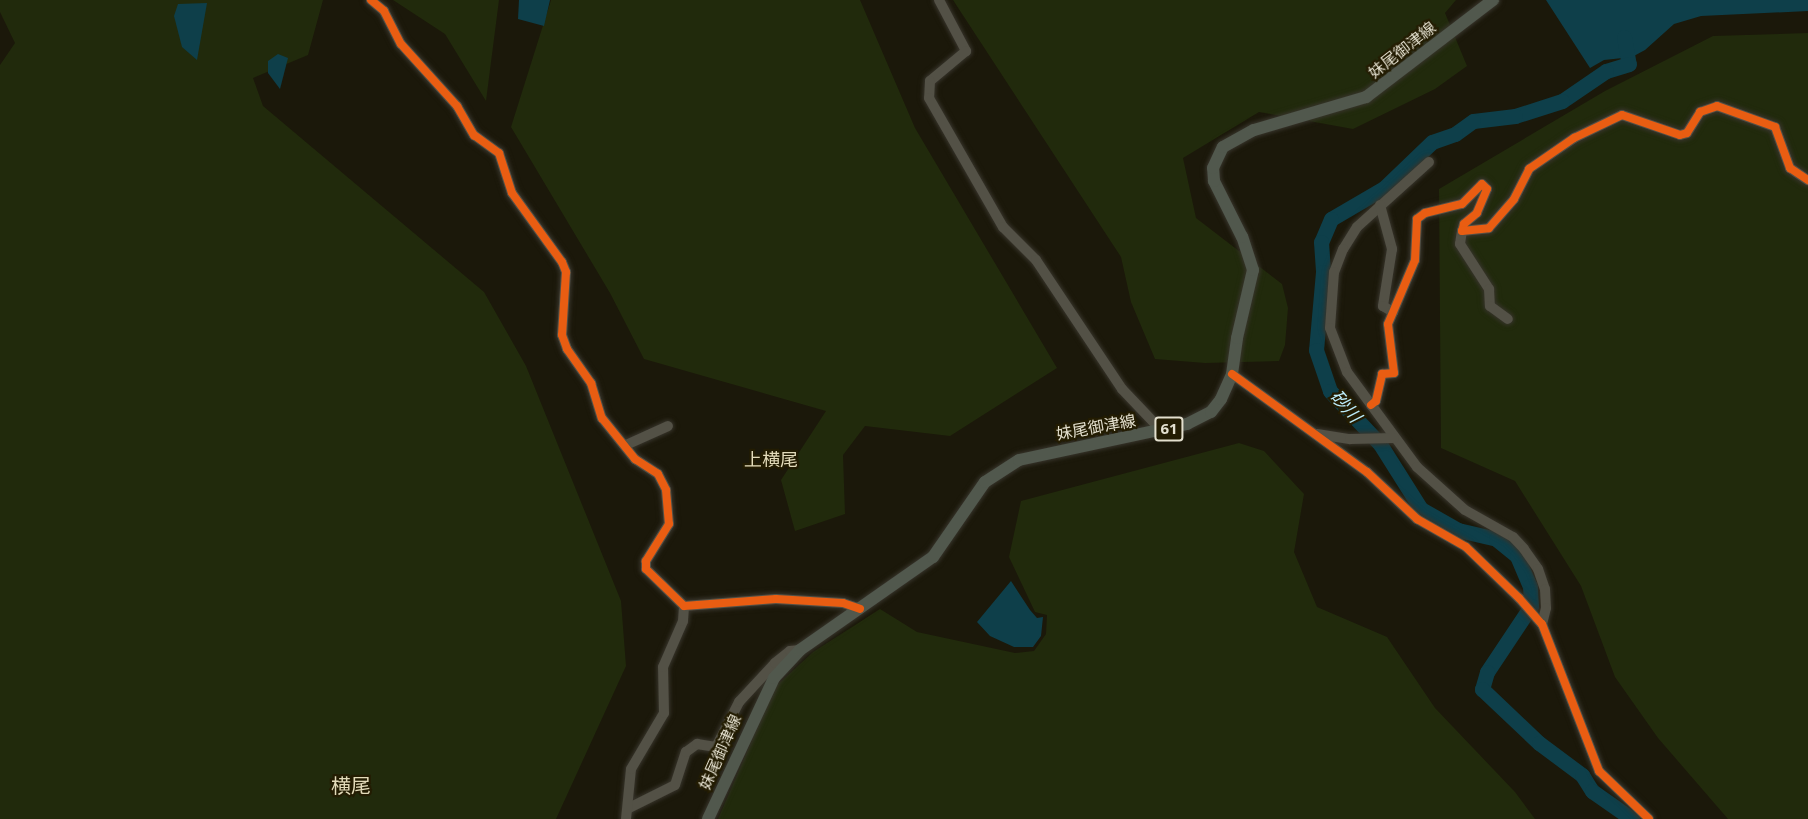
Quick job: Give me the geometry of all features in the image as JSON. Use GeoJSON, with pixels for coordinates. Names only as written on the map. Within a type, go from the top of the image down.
{"type":"FeatureCollection","features":[{"type":"Feature","properties":{"kind":"main road","name":"妹尾御津線"},"geometry":{"type":"LineString","coordinates":[[708,819],[762,699],[774,678],[800,650],[933,557],[985,482],[1000,470],[1019,460],[1162,432],[1210,412],[1233,374],[1237,338],[1253,270],[1242,237],[1214,181],[1213,168],[1223,147],[1254,130],[1366,97],[1492,0]]}},
{"type":"Feature","properties":{"kind":"street"},"geometry":{"type":"LineString","coordinates":[[371,0],[384,11],[401,44],[458,106],[474,135],[499,153],[512,194],[528,220],[556,250],[566,272],[562,335],[567,349],[588,376],[602,418],[635,459],[658,474],[666,490],[669,524],[646,561],[646,569],[684,606],[776,599],[825,601],[860,609]]}},
{"type":"Feature","properties":{"kind":"street"},"geometry":{"type":"LineString","coordinates":[[939,0],[966,51],[930,81],[929,98],[1003,227],[1036,260],[1122,389],[1162,432]]}},
{"type":"Feature","properties":{"kind":"street"},"geometry":{"type":"LineString","coordinates":[[1462,231],[1479,231],[1498,223],[1503,208],[1514,199],[1529,170],[1541,158],[1622,115],[1680,135],[1687,133],[1707,108],[1733,109],[1775,127],[1790,168],[1808,180]]}},
{"type":"Feature","properties":{"kind":"street"},"geometry":{"type":"LineString","coordinates":[[1429,162],[1357,227],[1343,249],[1334,272],[1330,328],[1339,356],[1390,438],[1465,510],[1513,537],[1524,549],[1538,569],[1545,589],[1546,608],[1538,620]]}},
{"type":"Feature","properties":{"kind":"street"},"geometry":{"type":"LineString","coordinates":[[1371,405],[1376,401],[1382,374],[1394,372],[1388,332],[1393,312],[1415,260],[1417,219],[1434,210],[1462,204],[1477,187],[1485,186],[1477,213],[1464,224],[1460,244],[1489,289],[1490,306],[1508,319]]}},
{"type":"Feature","properties":{"kind":"street"},"geometry":{"type":"LineString","coordinates":[[1380,206],[1392,249],[1383,306],[1393,312]]}},
{"type":"Feature","properties":{"kind":"street"},"geometry":{"type":"LineString","coordinates":[[1233,374],[1366,472],[1417,519],[1483,561],[1524,604],[1538,620],[1599,771],[1648,819]]}},
{"type":"Feature","properties":{"kind":"street"},"geometry":{"type":"LineString","coordinates":[[626,445],[668,426]]}},
{"type":"Feature","properties":{"kind":"street"},"geometry":{"type":"LineString","coordinates":[[1317,434],[1368,439],[1390,438]]}},
{"type":"Feature","properties":{"kind":"street"},"geometry":{"type":"LineString","coordinates":[[628,813],[631,768],[664,713],[663,667],[683,621],[684,606]]}},
{"type":"Feature","properties":{"kind":"street"},"geometry":{"type":"LineString","coordinates":[[628,813],[675,784],[686,752],[697,744],[716,747],[739,702],[775,663],[790,651],[800,650]]}},
{"type":"Feature","properties":{"kind":"green space"},"geometry":{"type":"Polygon","coordinates":[[[0,0],[323,0],[308,55],[253,78],[263,106],[484,292],[526,366],[621,601],[626,666],[556,819],[0,819],[0,65],[15,43],[0,12],[0,0]]]}},
{"type":"Feature","properties":{"kind":"green space"},"geometry":{"type":"Polygon","coordinates":[[[393,0],[499,0],[486,101],[445,34],[393,0]]]}},
{"type":"Feature","properties":{"kind":"green space"},"geometry":{"type":"Polygon","coordinates":[[[551,0],[860,0],[915,128],[1057,368],[950,436],[865,426],[843,455],[845,514],[795,531],[781,480],[826,411],[644,359],[610,293],[511,127],[551,0]]]}},
{"type":"Feature","properties":{"kind":"green space"},"geometry":{"type":"Polygon","coordinates":[[[953,0],[1456,0],[1445,13],[1467,66],[1435,89],[1353,129],[1259,112],[1183,158],[1196,218],[1282,284],[1288,308],[1285,345],[1279,361],[1205,363],[1155,359],[1131,302],[1121,257],[953,0]]]}},
{"type":"Feature","properties":{"kind":"green space"},"geometry":{"type":"Polygon","coordinates":[[[1808,33],[1808,819],[1728,819],[1658,738],[1615,677],[1581,586],[1515,481],[1441,448],[1439,189],[1605,91],[1713,36],[1808,33]]]}},
{"type":"Feature","properties":{"kind":"green space"},"geometry":{"type":"Polygon","coordinates":[[[1239,443],[1264,451],[1304,494],[1294,552],[1317,607],[1387,637],[1435,708],[1515,792],[1535,819],[718,819],[775,687],[813,652],[880,609],[917,632],[1015,653],[1034,651],[1046,634],[1047,615],[1035,612],[1009,557],[1021,501],[1239,443]]]}},
{"type":"Feature","properties":{"kind":"water"},"geometry":{"type":"Polygon","coordinates":[[[519,0],[550,0],[544,26],[518,19],[519,0]]]}},
{"type":"Feature","properties":{"kind":"water"},"geometry":{"type":"Polygon","coordinates":[[[1546,0],[1808,0],[1808,11],[1701,16],[1674,24],[1645,50],[1632,57],[1604,60],[1590,68],[1546,0]]]}},
{"type":"Feature","properties":{"kind":"water"},"geometry":{"type":"Polygon","coordinates":[[[207,3],[197,60],[182,47],[174,16],[178,4],[207,3]]]}},
{"type":"Feature","properties":{"kind":"water"},"geometry":{"type":"Polygon","coordinates":[[[278,54],[288,58],[280,89],[268,73],[268,61],[278,54]]]}},
{"type":"Feature","properties":{"kind":"water"},"geometry":{"type":"Polygon","coordinates":[[[1011,581],[1037,618],[1043,617],[1041,636],[1033,647],[1014,647],[990,636],[977,622],[1011,581]]]}},
{"type":"Feature","properties":{"kind":"waterway","name":"砂川"},"geometry":{"type":"LineString","coordinates":[[1624,37],[1629,64],[1606,71],[1562,101],[1515,116],[1473,121],[1455,134],[1432,142],[1384,188],[1331,219],[1321,242],[1323,272],[1316,350],[1330,391],[1380,444],[1421,509],[1458,530],[1496,539],[1517,556],[1530,586],[1531,606],[1487,672],[1482,689],[1539,743],[1582,775],[1592,791],[1632,819]]}},
{"type":"Feature","properties":{"kind":"cycle path"},"geometry":{"type":"LineString","coordinates":[[371,0],[384,11],[401,44],[457,106],[474,135],[499,153],[512,193],[562,262],[566,272],[562,335],[567,349],[591,383],[602,418],[635,459],[658,474],[666,490],[669,524],[646,561],[646,569],[684,606],[776,599],[843,603],[860,609]]}},
{"type":"Feature","properties":{"kind":"cycle path"},"geometry":{"type":"LineString","coordinates":[[1371,405],[1376,401],[1382,374],[1394,373],[1388,324],[1415,260],[1417,219],[1425,213],[1462,204],[1482,184],[1487,189],[1477,213],[1464,224],[1462,231],[1489,228],[1514,199],[1529,169],[1574,138],[1622,115],[1680,135],[1687,133],[1700,112],[1717,106],[1775,127],[1790,168],[1808,180]]}},
{"type":"Feature","properties":{"kind":"cycle path"},"geometry":{"type":"LineString","coordinates":[[1232,374],[1367,472],[1417,519],[1466,547],[1519,598],[1542,624],[1599,771],[1649,819]]}},
{"type":"Feature","properties":{"kind":"district","name":"上横尾"},"geometry":{"type":"Point","coordinates":[771,459]}},
{"type":"Feature","properties":{"kind":"district","name":"横尾"},"geometry":{"type":"Point","coordinates":[351,785]}}]}
